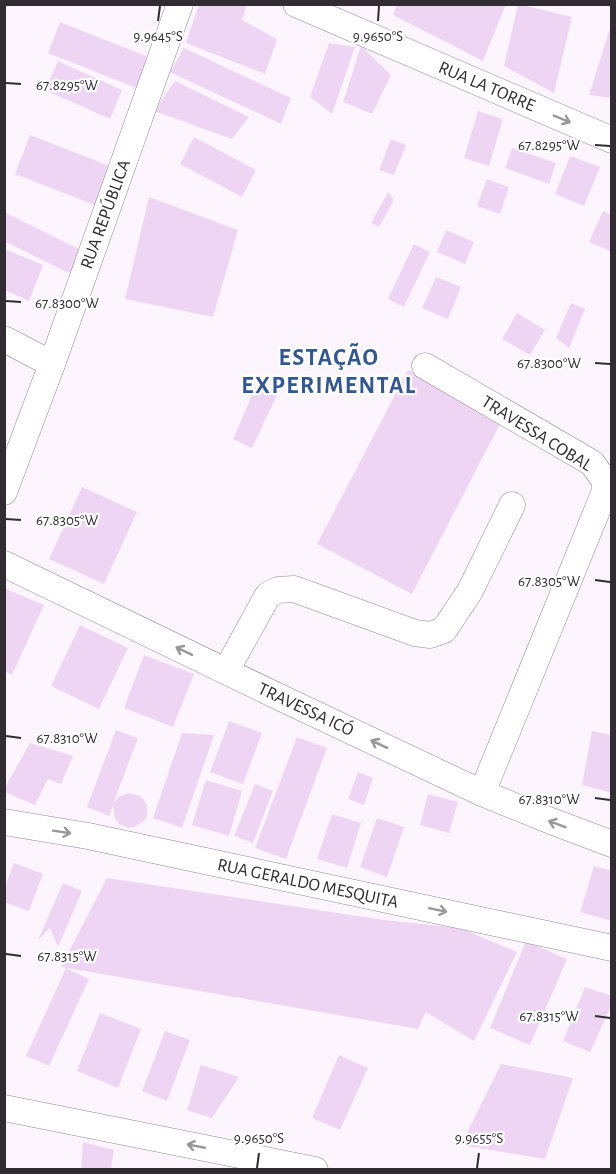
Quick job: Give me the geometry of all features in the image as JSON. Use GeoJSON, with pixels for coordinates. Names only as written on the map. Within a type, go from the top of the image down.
{"type":"FeatureCollection","features":[{"type":"Feature","properties":{"kind":"street","name":"RUA REPÚBLICA"},"geometry":{"type":"LineString","coordinates":[[4,492],[180,4]]}},
{"type":"Feature","properties":{"kind":"street","name":"RUA LA TORRE"},"geometry":{"type":"LineString","coordinates":[[296,4],[612,140]]}},
{"type":"Feature","properties":{"kind":"street"},"geometry":{"type":"LineString","coordinates":[[4,339],[52,364]]}},
{"type":"Feature","properties":{"kind":"street","name":"TRAVESSA COBAL"},"geometry":{"type":"LineString","coordinates":[[425,366],[592,463],[604,481],[605,491],[482,793]]}},
{"type":"Feature","properties":{"kind":"street"},"geometry":{"type":"LineString","coordinates":[[226,671],[268,595],[278,590],[294,589],[415,633],[430,635],[444,630],[470,591],[512,505]]}},
{"type":"Feature","properties":{"kind":"street","name":"TRAVESSA ICÓ"},"geometry":{"type":"LineString","coordinates":[[4,564],[482,793],[612,844]]}},
{"type":"Feature","properties":{"kind":"street","name":"RUA GERALDO MESQUITA"},"geometry":{"type":"LineString","coordinates":[[4,822],[88,836],[612,948]]}},
{"type":"Feature","properties":{"kind":"street"},"geometry":{"type":"LineString","coordinates":[[4,1108],[315,1170]]}},
{"type":"Feature","properties":{"kind":"building"},"geometry":{"type":"Polygon","coordinates":[[[199,4],[212,6],[213,4],[247,4],[242,20],[277,39],[265,74],[186,43],[199,4]]]}},
{"type":"Feature","properties":{"kind":"building"},"geometry":{"type":"Polygon","coordinates":[[[397,4],[506,4],[483,61],[393,15],[397,4]]]}},
{"type":"Feature","properties":{"kind":"building"},"geometry":{"type":"Polygon","coordinates":[[[518,4],[572,17],[554,93],[504,66],[518,4]]]}},
{"type":"Feature","properties":{"kind":"building"},"geometry":{"type":"Polygon","coordinates":[[[60,22],[151,58],[139,89],[48,53],[60,22]]]}},
{"type":"Feature","properties":{"kind":"building"},"geometry":{"type":"Polygon","coordinates":[[[611,25],[612,98],[589,95],[611,25]]]}},
{"type":"Feature","properties":{"kind":"building"},"geometry":{"type":"Polygon","coordinates":[[[329,43],[355,47],[332,114],[310,97],[329,43]]]}},
{"type":"Feature","properties":{"kind":"building"},"geometry":{"type":"Polygon","coordinates":[[[361,46],[391,75],[372,114],[343,102],[361,46]]]}},
{"type":"Feature","properties":{"kind":"building"},"geometry":{"type":"Polygon","coordinates":[[[184,48],[291,98],[281,124],[170,72],[184,48]]]}},
{"type":"Feature","properties":{"kind":"building"},"geometry":{"type":"Polygon","coordinates":[[[58,61],[122,90],[110,119],[45,90],[58,61]]]}},
{"type":"Feature","properties":{"kind":"building"},"geometry":{"type":"Polygon","coordinates":[[[175,81],[249,117],[232,139],[154,111],[175,81]]]}},
{"type":"Feature","properties":{"kind":"building"},"geometry":{"type":"Polygon","coordinates":[[[478,111],[503,119],[489,166],[464,158],[478,111]]]}},
{"type":"Feature","properties":{"kind":"building"},"geometry":{"type":"Polygon","coordinates":[[[30,135],[115,168],[100,207],[15,174],[30,135]]]}},
{"type":"Feature","properties":{"kind":"building"},"geometry":{"type":"Polygon","coordinates":[[[194,137],[256,170],[242,197],[180,164],[194,137]]]}},
{"type":"Feature","properties":{"kind":"building"},"geometry":{"type":"Polygon","coordinates":[[[391,139],[406,145],[394,175],[379,170],[391,139]]]}},
{"type":"Feature","properties":{"kind":"building"},"geometry":{"type":"Polygon","coordinates":[[[512,148],[556,163],[549,184],[505,168],[512,148]]]}},
{"type":"Feature","properties":{"kind":"building"},"geometry":{"type":"Polygon","coordinates":[[[570,156],[600,167],[584,206],[555,194],[570,156]]]}},
{"type":"Feature","properties":{"kind":"building"},"geometry":{"type":"Polygon","coordinates":[[[487,179],[509,187],[500,214],[477,206],[487,179]]]}},
{"type":"Feature","properties":{"kind":"building"},"geometry":{"type":"Polygon","coordinates":[[[388,192],[394,200],[379,227],[371,223],[388,192]]]}},
{"type":"Feature","properties":{"kind":"building"},"geometry":{"type":"Polygon","coordinates":[[[149,197],[238,230],[213,317],[125,299],[149,197]]]}},
{"type":"Feature","properties":{"kind":"building"},"geometry":{"type":"Polygon","coordinates":[[[603,211],[612,215],[612,252],[589,242],[603,211]]]}},
{"type":"Feature","properties":{"kind":"building"},"geometry":{"type":"Polygon","coordinates":[[[6,213],[87,253],[75,276],[4,241],[6,213]]]}},
{"type":"Feature","properties":{"kind":"building"},"geometry":{"type":"Polygon","coordinates":[[[446,230],[474,242],[465,264],[437,252],[446,230]]]}},
{"type":"Feature","properties":{"kind":"building"},"geometry":{"type":"Polygon","coordinates":[[[414,244],[430,252],[404,307],[388,299],[414,244]]]}},
{"type":"Feature","properties":{"kind":"building"},"geometry":{"type":"Polygon","coordinates":[[[5,249],[43,265],[29,301],[5,290],[5,249]]]}},
{"type":"Feature","properties":{"kind":"building"},"geometry":{"type":"Polygon","coordinates":[[[436,277],[461,287],[448,319],[422,308],[436,277]]]}},
{"type":"Feature","properties":{"kind":"building"},"geometry":{"type":"Polygon","coordinates":[[[571,303],[585,309],[569,348],[556,338],[571,303]]]}},
{"type":"Feature","properties":{"kind":"building"},"geometry":{"type":"Polygon","coordinates":[[[517,313],[545,330],[530,355],[502,339],[517,313]]]}},
{"type":"Feature","properties":{"kind":"building"},"geometry":{"type":"Polygon","coordinates":[[[408,370],[502,420],[412,594],[317,544],[408,370]]]}},
{"type":"Feature","properties":{"kind":"building"},"geometry":{"type":"Polygon","coordinates":[[[256,386],[277,395],[252,448],[233,439],[256,386]]]}},
{"type":"Feature","properties":{"kind":"building"},"geometry":{"type":"Polygon","coordinates":[[[82,487],[137,512],[104,584],[49,559],[82,487]]]}},
{"type":"Feature","properties":{"kind":"building"},"geometry":{"type":"Polygon","coordinates":[[[6,589],[44,605],[12,675],[5,671],[6,589]]]}},
{"type":"Feature","properties":{"kind":"building"},"geometry":{"type":"Polygon","coordinates":[[[80,625],[128,648],[99,709],[51,686],[80,625]]]}},
{"type":"Feature","properties":{"kind":"building"},"geometry":{"type":"Polygon","coordinates":[[[144,655],[194,674],[173,727],[124,708],[144,655]]]}},
{"type":"Feature","properties":{"kind":"building"},"geometry":{"type":"Polygon","coordinates":[[[229,721],[262,733],[243,784],[210,772],[229,721]]]}},
{"type":"Feature","properties":{"kind":"building"},"geometry":{"type":"Polygon","coordinates":[[[116,730],[138,738],[113,804],[118,797],[129,793],[140,796],[147,805],[147,816],[144,821],[129,828],[119,824],[115,819],[113,805],[109,816],[87,807],[116,730]]]}},
{"type":"Feature","properties":{"kind":"building"},"geometry":{"type":"Polygon","coordinates":[[[592,731],[612,735],[612,793],[582,785],[592,731]]]}},
{"type":"Feature","properties":{"kind":"building"},"geometry":{"type":"Polygon","coordinates":[[[182,733],[214,735],[182,828],[153,818],[182,733]]]}},
{"type":"Feature","properties":{"kind":"building"},"geometry":{"type":"Polygon","coordinates":[[[297,737],[327,748],[286,859],[255,848],[297,737]]]}},
{"type":"Feature","properties":{"kind":"building"},"geometry":{"type":"Polygon","coordinates":[[[30,743],[73,756],[61,784],[48,779],[35,805],[4,792],[30,743]]]}},
{"type":"Feature","properties":{"kind":"building"},"geometry":{"type":"Polygon","coordinates":[[[358,772],[373,778],[364,805],[348,799],[358,772]]]}},
{"type":"Feature","properties":{"kind":"building"},"geometry":{"type":"Polygon","coordinates":[[[206,780],[242,791],[229,836],[192,825],[206,780]]]}},
{"type":"Feature","properties":{"kind":"building"},"geometry":{"type":"Polygon","coordinates":[[[255,784],[273,791],[253,843],[234,836],[255,784]]]}},
{"type":"Feature","properties":{"kind":"building"},"geometry":{"type":"Polygon","coordinates":[[[428,794],[458,802],[449,833],[420,825],[428,794]]]}},
{"type":"Feature","properties":{"kind":"building"},"geometry":{"type":"Polygon","coordinates":[[[332,814],[361,823],[347,868],[317,859],[332,814]]]}},
{"type":"Feature","properties":{"kind":"building"},"geometry":{"type":"Polygon","coordinates":[[[377,818],[404,827],[387,877],[360,867],[377,818]]]}},
{"type":"Feature","properties":{"kind":"building"},"geometry":{"type":"Polygon","coordinates":[[[14,863],[43,874],[29,911],[4,902],[4,889],[14,863]]]}},
{"type":"Feature","properties":{"kind":"building"},"geometry":{"type":"Polygon","coordinates":[[[594,866],[612,871],[612,921],[580,912],[594,866]]]}},
{"type":"Feature","properties":{"kind":"building"},"geometry":{"type":"Polygon","coordinates":[[[107,878],[384,920],[460,928],[517,952],[474,1041],[426,1012],[418,1029],[61,967],[107,878]]]}},
{"type":"Feature","properties":{"kind":"building"},"geometry":{"type":"Polygon","coordinates":[[[63,883],[82,891],[58,947],[50,928],[38,940],[63,883]]]}},
{"type":"Feature","properties":{"kind":"building"},"geometry":{"type":"Polygon","coordinates":[[[526,941],[567,959],[530,1045],[490,1028],[526,941]]]}},
{"type":"Feature","properties":{"kind":"building"},"geometry":{"type":"Polygon","coordinates":[[[66,968],[89,979],[49,1066],[26,1056],[66,968]]]}},
{"type":"Feature","properties":{"kind":"building"},"geometry":{"type":"Polygon","coordinates":[[[585,987],[612,996],[612,1004],[590,1052],[563,1041],[585,987]]]}},
{"type":"Feature","properties":{"kind":"building"},"geometry":{"type":"Polygon","coordinates":[[[100,1013],[141,1029],[118,1088],[77,1071],[100,1013]]]}},
{"type":"Feature","properties":{"kind":"building"},"geometry":{"type":"Polygon","coordinates":[[[165,1031],[190,1040],[167,1101],[142,1091],[165,1031]]]}},
{"type":"Feature","properties":{"kind":"building"},"geometry":{"type":"Polygon","coordinates":[[[339,1055],[368,1068],[340,1130],[312,1118],[339,1055]]]}},
{"type":"Feature","properties":{"kind":"building"},"geometry":{"type":"Polygon","coordinates":[[[501,1064],[573,1078],[545,1159],[461,1145],[501,1064]]]}},
{"type":"Feature","properties":{"kind":"building"},"geometry":{"type":"Polygon","coordinates":[[[201,1065],[239,1077],[212,1118],[187,1110],[201,1065]]]}},
{"type":"Feature","properties":{"kind":"building"},"geometry":{"type":"Polygon","coordinates":[[[83,1142],[114,1150],[111,1170],[81,1170],[83,1142]]]}},
{"type":"Feature","properties":{"kind":"district","name":"ESTAÇÃO EXPERIMENTAL"},"geometry":{"type":"Point","coordinates":[329,371]}}]}
